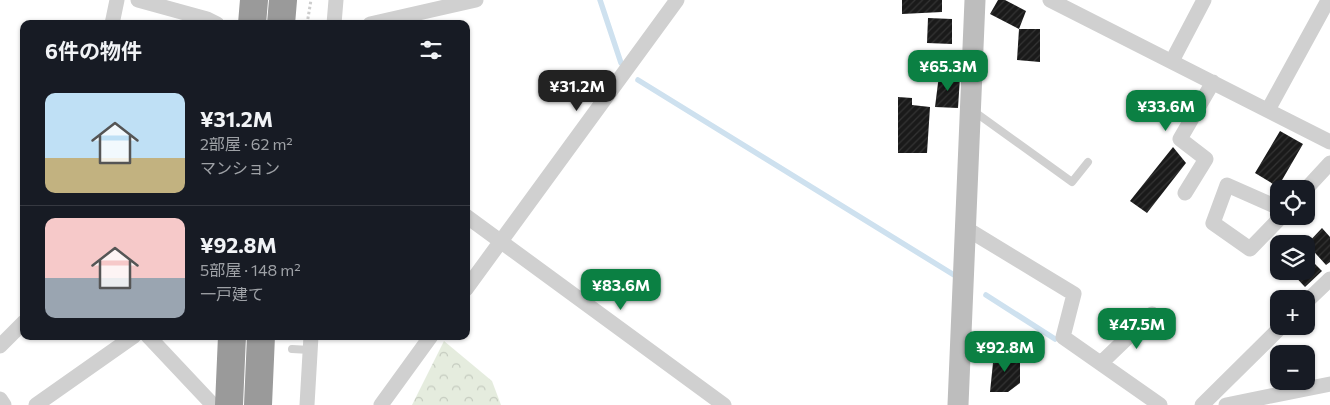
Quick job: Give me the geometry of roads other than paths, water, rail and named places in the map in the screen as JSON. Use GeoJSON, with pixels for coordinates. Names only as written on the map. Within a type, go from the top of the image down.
{"type":"FeatureCollection","features":[{"type":"Feature","properties":{"kind":"highway"},"geometry":{"type":"LineString","coordinates":[[252,20],[254,0]]}},
{"type":"Feature","properties":{"kind":"highway"},"geometry":{"type":"LineString","coordinates":[[281,20],[283,0]]}},
{"type":"Feature","properties":{"kind":"highway"},"geometry":{"type":"LineString","coordinates":[[221,404],[231,340]]}},
{"type":"Feature","properties":{"kind":"highway"},"geometry":{"type":"LineString","coordinates":[[258,405],[261,340]]}},
{"type":"Feature","properties":{"kind":"street"},"geometry":{"type":"LineString","coordinates":[[113,20],[117,0]]}},
{"type":"Feature","properties":{"kind":"street"},"geometry":{"type":"LineString","coordinates":[[138,0],[208,20]]}},
{"type":"Feature","properties":{"kind":"street"},"geometry":{"type":"LineString","coordinates":[[334,20],[336,0]]}},
{"type":"Feature","properties":{"kind":"street"},"geometry":{"type":"LineString","coordinates":[[388,20],[476,0]]}},
{"type":"Feature","properties":{"kind":"street"},"geometry":{"type":"LineString","coordinates":[[470,284],[677,0]]}},
{"type":"Feature","properties":{"kind":"street"},"geometry":{"type":"LineString","coordinates":[[958,405],[972,110],[975,0]]}},
{"type":"Feature","properties":{"kind":"street"},"geometry":{"type":"LineString","coordinates":[[1050,0],[1073,5],[1172,61],[1330,142]]}},
{"type":"Feature","properties":{"kind":"street"},"geometry":{"type":"LineString","coordinates":[[1172,61],[1204,0]]}},
{"type":"Feature","properties":{"kind":"street"},"geometry":{"type":"LineString","coordinates":[[1268,110],[1326,4]]}},
{"type":"Feature","properties":{"kind":"street"},"geometry":{"type":"LineString","coordinates":[[1185,193],[1206,158],[1180,139],[1213,82]]}},
{"type":"Feature","properties":{"kind":"street"},"geometry":{"type":"LineString","coordinates":[[1314,180],[1330,162]]}},
{"type":"Feature","properties":{"kind":"street"},"geometry":{"type":"LineString","coordinates":[[1270,204],[1227,185],[1213,223],[1250,248],[1273,225]]}},
{"type":"Feature","properties":{"kind":"street"},"geometry":{"type":"LineString","coordinates":[[470,219],[724,405]]}},
{"type":"Feature","properties":{"kind":"street"},"geometry":{"type":"LineString","coordinates":[[967,229],[1074,294],[1063,337],[1160,405]]}},
{"type":"Feature","properties":{"kind":"street"},"geometry":{"type":"LineString","coordinates":[[1315,293],[1330,279]]}},
{"type":"Feature","properties":{"kind":"street"},"geometry":{"type":"LineString","coordinates":[[1101,363],[1152,314]]}},
{"type":"Feature","properties":{"kind":"street"},"geometry":{"type":"LineString","coordinates":[[0,346],[20,326]]}},
{"type":"Feature","properties":{"kind":"street"},"geometry":{"type":"LineString","coordinates":[[1202,405],[1273,335]]}},
{"type":"Feature","properties":{"kind":"street"},"geometry":{"type":"LineString","coordinates":[[36,405],[128,340]]}},
{"type":"Feature","properties":{"kind":"street"},"geometry":{"type":"LineString","coordinates":[[152,340],[221,404]]}},
{"type":"Feature","properties":{"kind":"street"},"geometry":{"type":"LineString","coordinates":[[381,405],[428,340]]}},
{"type":"Feature","properties":{"kind":"street"},"geometry":{"type":"LineString","coordinates":[[307,405],[310,343]]}},
{"type":"Feature","properties":{"kind":"street"},"geometry":{"type":"LineString","coordinates":[[1226,405],[1330,384]]}},
{"type":"Feature","properties":{"kind":"street"},"geometry":{"type":"LineString","coordinates":[[0,399],[4,405]]}},
{"type":"Feature","properties":{"kind":"lane"},"geometry":{"type":"LineString","coordinates":[[972,110],[1072,182],[1088,162]]}},
{"type":"Feature","properties":{"kind":"lane"},"geometry":{"type":"LineString","coordinates":[[292,349],[310,343]]}},
{"type":"Feature","properties":{"kind":"waterway"},"geometry":{"type":"LineString","coordinates":[[600,0],[621,63]]}},
{"type":"Feature","properties":{"kind":"waterway"},"geometry":{"type":"LineString","coordinates":[[638,80],[954,275]]}},
{"type":"Feature","properties":{"kind":"waterway"},"geometry":{"type":"LineString","coordinates":[[986,295],[1055,339]]}}]}
